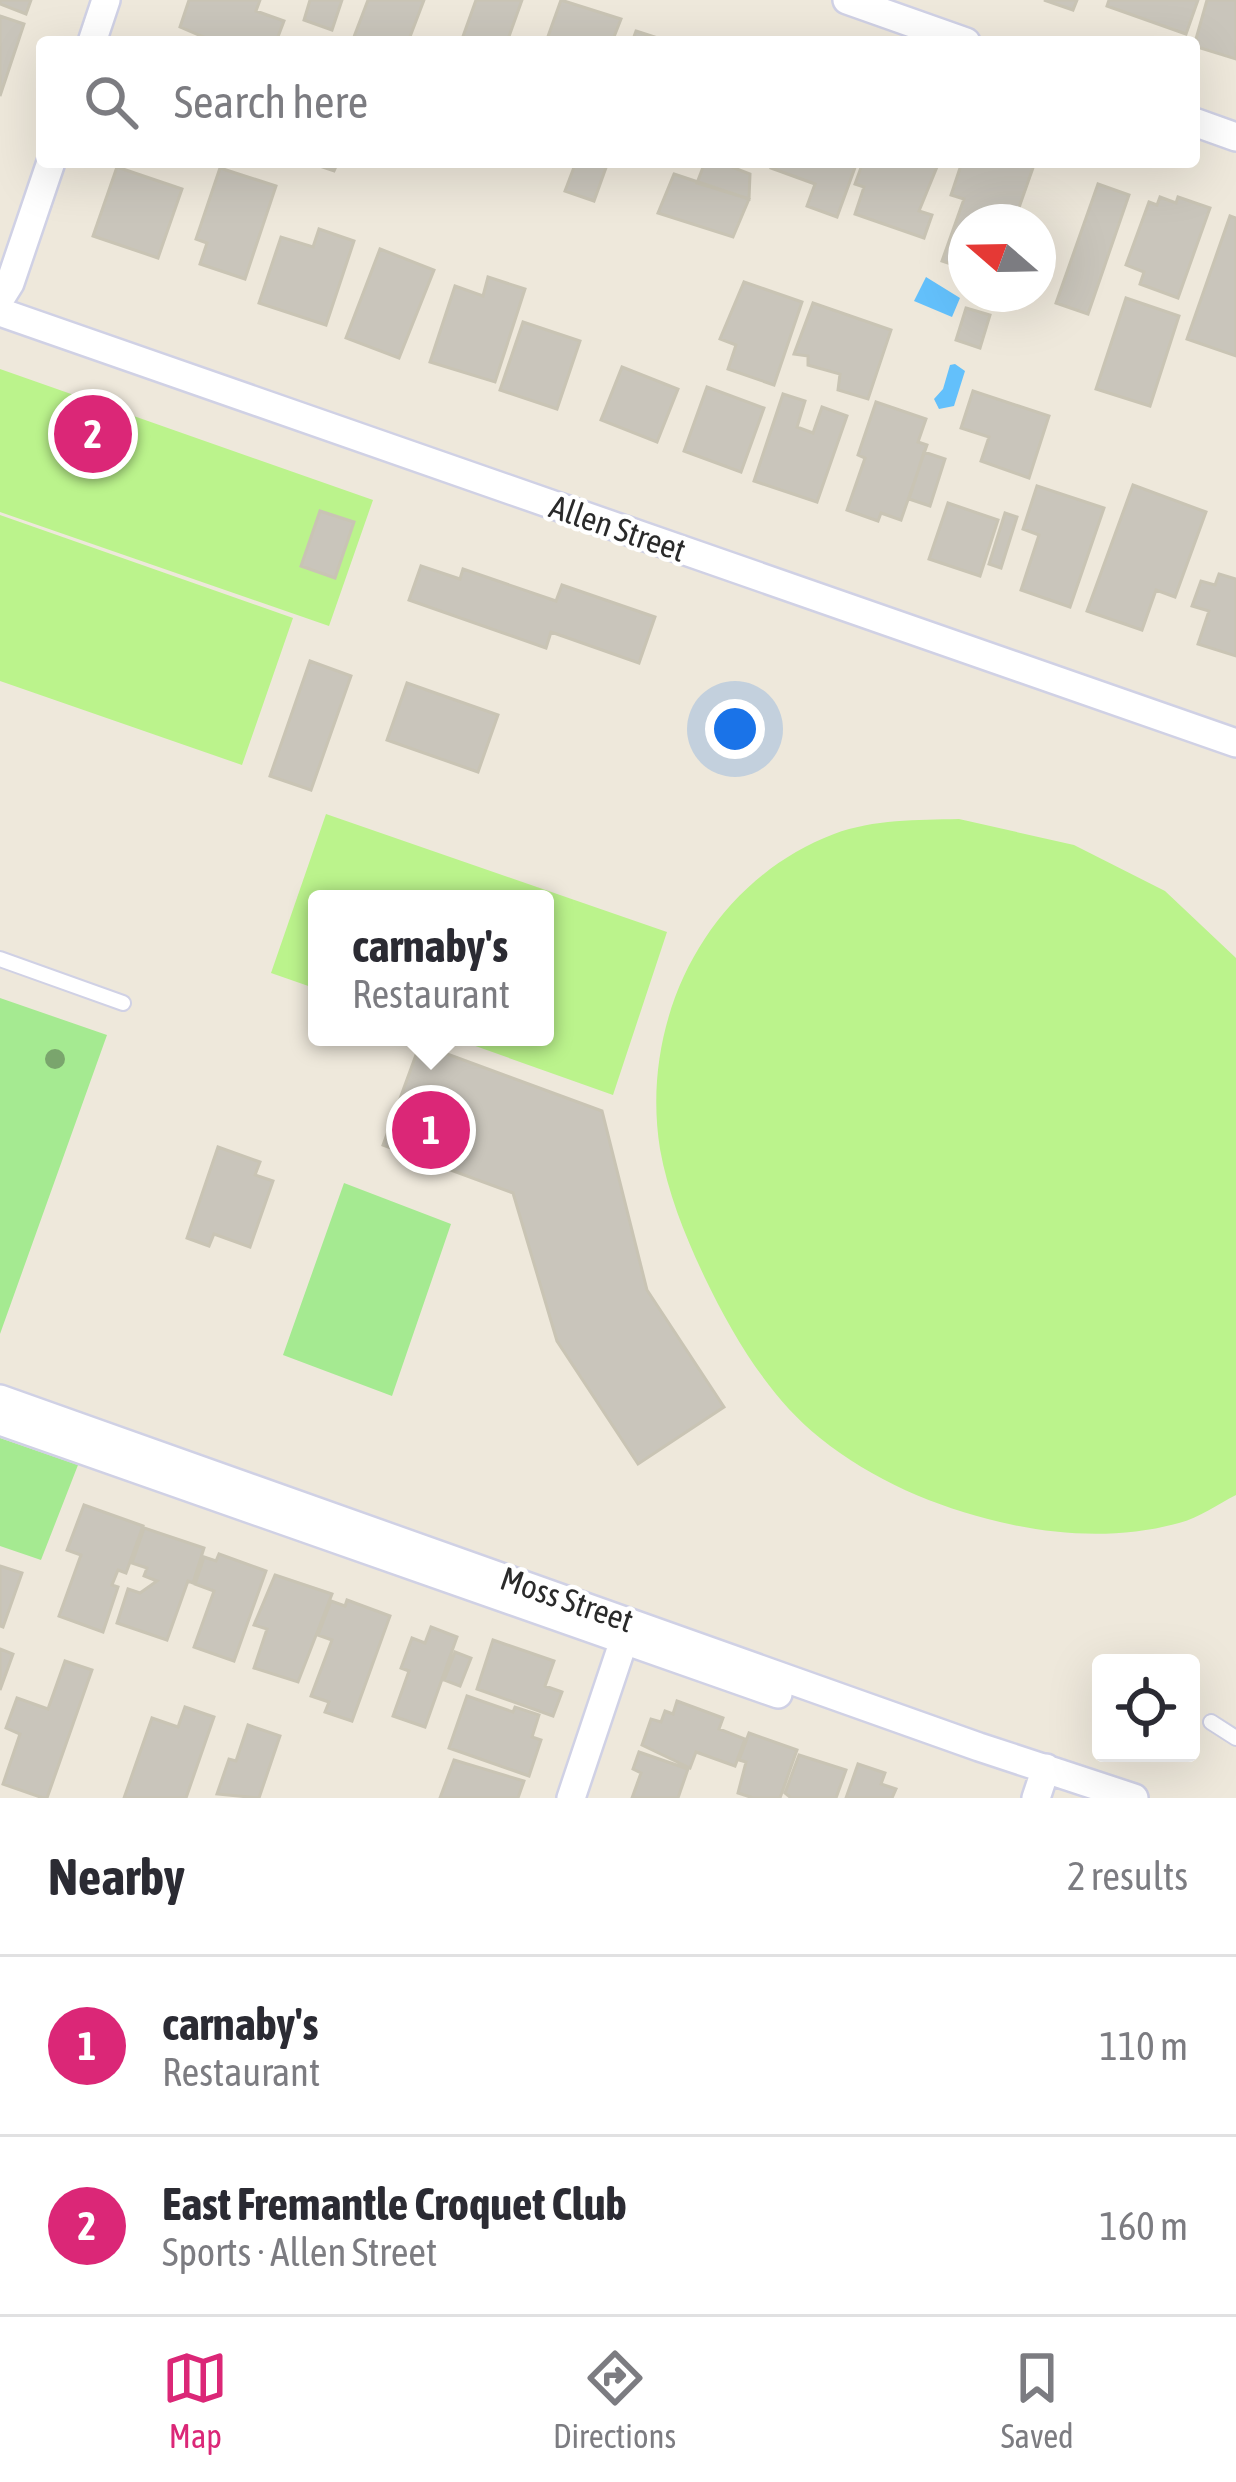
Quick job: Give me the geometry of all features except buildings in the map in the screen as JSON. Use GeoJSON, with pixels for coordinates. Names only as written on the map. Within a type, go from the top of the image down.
{"type":"FeatureCollection","features":[{"type":"Feature","properties":{"kind":"street"},"geometry":{"type":"LineString","coordinates":[[94,36],[106,0]]}},
{"type":"Feature","properties":{"kind":"street"},"geometry":{"type":"LineString","coordinates":[[847,0],[949,36]]}},
{"type":"Feature","properties":{"kind":"street"},"geometry":{"type":"LineString","coordinates":[[1200,124],[1236,137]]}},
{"type":"Feature","properties":{"kind":"street"},"geometry":{"type":"LineString","coordinates":[[0,298],[10,283],[49,168]]}},
{"type":"Feature","properties":{"kind":"street","name":"Allen Street"},"geometry":{"type":"LineString","coordinates":[[0,312],[1236,743]]}},
{"type":"Feature","properties":{"kind":"street","name":"Moss Street"},"geometry":{"type":"LineString","coordinates":[[0,1399],[1076,1798]]}},
{"type":"Feature","properties":{"kind":"street","name":"Moss Street"},"geometry":{"type":"LineString","coordinates":[[0,1421],[627,1630]]}},
{"type":"Feature","properties":{"kind":"street"},"geometry":{"type":"LineString","coordinates":[[572,1798],[627,1630]]}},
{"type":"Feature","properties":{"kind":"street","name":"Moss Street"},"geometry":{"type":"LineString","coordinates":[[1041,1784],[1134,1798]]}},
{"type":"Feature","properties":{"kind":"lane"},"geometry":{"type":"LineString","coordinates":[[0,959],[123,1003]]}},
{"type":"Feature","properties":{"kind":"lane"},"geometry":{"type":"LineString","coordinates":[[1210,1721],[1236,1738]]}},
{"type":"Feature","properties":{"kind":"green space"},"geometry":{"type":"Polygon","coordinates":[[[0,369],[373,500],[329,626],[0,512],[0,369]]]}},
{"type":"Feature","properties":{"kind":"green space"},"geometry":{"type":"Polygon","coordinates":[[[0,515],[293,618],[242,765],[0,681],[0,515]]]}},
{"type":"Feature","properties":{"kind":"green space"},"geometry":{"type":"Polygon","coordinates":[[[326,814],[546,890],[308,890],[308,986],[271,973],[326,814]]]}},
{"type":"Feature","properties":{"kind":"green space"},"geometry":{"type":"Polygon","coordinates":[[[959,819],[1074,845],[1165,891],[1236,958],[1236,1495],[1186,1521],[1112,1533],[1022,1527],[929,1500],[861,1467],[802,1422],[754,1364],[705,1278],[673,1199],[660,1149],[656,1100],[661,1051],[673,1004],[692,960],[718,920],[751,885],[789,856],[834,834],[880,823],[959,819]]]}},
{"type":"Feature","properties":{"kind":"green space"},"geometry":{"type":"Polygon","coordinates":[[[554,893],[667,932],[613,1095],[475,1046],[554,1046],[554,893]]]}},
{"type":"Feature","properties":{"kind":"green space"},"geometry":{"type":"Polygon","coordinates":[[[0,998],[107,1035],[0,1334],[0,998]]]}},
{"type":"Feature","properties":{"kind":"green space"},"geometry":{"type":"Polygon","coordinates":[[[344,1183],[451,1224],[392,1396],[283,1355],[344,1183]]]}},
{"type":"Feature","properties":{"kind":"green space"},"geometry":{"type":"Polygon","coordinates":[[[0,1438],[78,1465],[41,1560],[0,1546],[0,1438]]]}},
{"type":"Feature","properties":{"kind":"water"},"geometry":{"type":"Polygon","coordinates":[[[926,277],[948,291],[948,312],[954,312],[952,317],[914,301],[926,277]]]}},
{"type":"Feature","properties":{"kind":"water"},"geometry":{"type":"Polygon","coordinates":[[[950,365],[965,371],[954,406],[939,409],[934,399],[943,389],[950,365]]]}},
{"type":"Feature","properties":{"kind":"place","name":"East Fremantle Croquet Club"},"geometry":{"type":"Point","coordinates":[93,434]}},
{"type":"Feature","properties":{"kind":"place","name":"carnaby's"},"geometry":{"type":"Point","coordinates":[431,1130]}}]}
